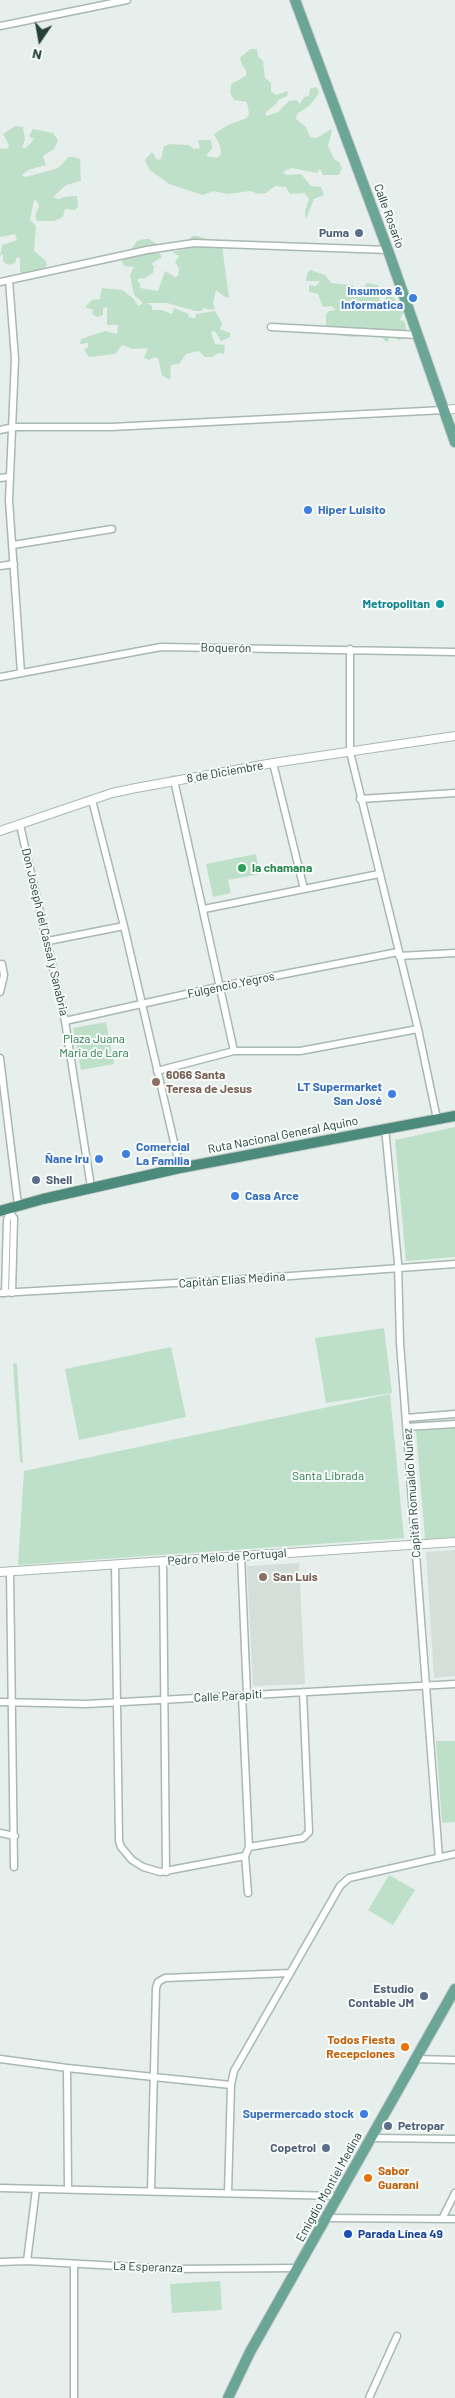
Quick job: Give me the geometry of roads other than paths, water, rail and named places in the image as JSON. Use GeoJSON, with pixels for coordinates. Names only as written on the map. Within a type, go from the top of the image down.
{"type":"FeatureCollection","features":[{"type":"Feature","properties":{"kind":"highway","name":"Ruta Nacional General Aquino"},"geometry":{"type":"LineString","coordinates":[[9,1211],[91,1187],[180,1168],[455,1116]]}},
{"type":"Feature","properties":{"kind":"main road","name":"Calle Rosario"},"geometry":{"type":"LineString","coordinates":[[295,0],[388,250],[455,442]]}},
{"type":"Feature","properties":{"kind":"main road","name":"Emigdio Montiel Medina"},"geometry":{"type":"LineString","coordinates":[[230,2398],[233,2387],[297,2268],[455,1989]]}},
{"type":"Feature","properties":{"kind":"street"},"geometry":{"type":"LineString","coordinates":[[0,26],[127,0]]}},
{"type":"Feature","properties":{"kind":"street"},"geometry":{"type":"LineString","coordinates":[[0,282],[147,250],[194,242],[388,250]]}},
{"type":"Feature","properties":{"kind":"street"},"geometry":{"type":"LineString","coordinates":[[9,280],[15,359],[13,427],[8,477],[21,673]]}},
{"type":"Feature","properties":{"kind":"street"},"geometry":{"type":"LineString","coordinates":[[270,327],[418,335]]}},
{"type":"Feature","properties":{"kind":"street"},"geometry":{"type":"LineString","coordinates":[[0,430],[13,427],[111,427],[455,410]]}},
{"type":"Feature","properties":{"kind":"street"},"geometry":{"type":"LineString","coordinates":[[0,478],[8,477]]}},
{"type":"Feature","properties":{"kind":"street"},"geometry":{"type":"LineString","coordinates":[[13,545],[112,529]]}},
{"type":"Feature","properties":{"kind":"street"},"geometry":{"type":"LineString","coordinates":[[0,566],[14,564]]}},
{"type":"Feature","properties":{"kind":"street","name":"Boquerón"},"geometry":{"type":"LineString","coordinates":[[0,677],[161,647],[455,652]]}},
{"type":"Feature","properties":{"kind":"street"},"geometry":{"type":"LineString","coordinates":[[350,649],[350,752],[398,954],[418,1029],[437,1118]]}},
{"type":"Feature","properties":{"kind":"street","name":"8 de Diciembre"},"geometry":{"type":"LineString","coordinates":[[0,831],[92,800],[174,780],[455,736]]}},
{"type":"Feature","properties":{"kind":"street"},"geometry":{"type":"LineString","coordinates":[[273,763],[304,889]]}},
{"type":"Feature","properties":{"kind":"street"},"geometry":{"type":"LineString","coordinates":[[174,780],[204,909],[218,987],[234,1051]]}},
{"type":"Feature","properties":{"kind":"street"},"geometry":{"type":"LineString","coordinates":[[360,799],[455,793]]}},
{"type":"Feature","properties":{"kind":"street"},"geometry":{"type":"LineString","coordinates":[[92,800],[124,926],[180,1168]]}},
{"type":"Feature","properties":{"kind":"street","name":"Don Joseph del Cassal y Sanabria"},"geometry":{"type":"LineString","coordinates":[[20,824],[65,1021],[91,1187]]}},
{"type":"Feature","properties":{"kind":"street"},"geometry":{"type":"LineString","coordinates":[[204,909],[379,874]]}},
{"type":"Feature","properties":{"kind":"street"},"geometry":{"type":"LineString","coordinates":[[48,941],[124,926]]}},
{"type":"Feature","properties":{"kind":"street","name":"Fulgencio Yegros"},"geometry":{"type":"LineString","coordinates":[[65,1021],[218,987],[398,954],[455,953]]}},
{"type":"Feature","properties":{"kind":"street"},"geometry":{"type":"LineString","coordinates":[[0,992],[4,975],[2,964]]}},
{"type":"Feature","properties":{"kind":"street"},"geometry":{"type":"LineString","coordinates":[[157,1071],[234,1051],[300,1051],[418,1029]]}},
{"type":"Feature","properties":{"kind":"street"},"geometry":{"type":"LineString","coordinates":[[0,1058],[9,1211],[14,1218],[7,1293]]}},
{"type":"Feature","properties":{"kind":"street","name":"Capitán Romualdo Nuñez"},"geometry":{"type":"LineString","coordinates":[[385,1128],[399,1268],[400,1343],[439,1858]]}},
{"type":"Feature","properties":{"kind":"street","name":"Capitán Elias Medina"},"geometry":{"type":"LineString","coordinates":[[7,1293],[455,1264]]}},
{"type":"Feature","properties":{"kind":"street"},"geometry":{"type":"LineString","coordinates":[[406,1418],[455,1414]]}},
{"type":"Feature","properties":{"kind":"street"},"geometry":{"type":"LineString","coordinates":[[407,1427],[455,1424]]}},
{"type":"Feature","properties":{"kind":"street","name":"Pedro Melo de Portugal"},"geometry":{"type":"LineString","coordinates":[[0,1572],[455,1542]]}},
{"type":"Feature","properties":{"kind":"street"},"geometry":{"type":"LineString","coordinates":[[241,1556],[249,1847],[245,1856],[248,1893]]}},
{"type":"Feature","properties":{"kind":"street"},"geometry":{"type":"LineString","coordinates":[[163,1561],[166,1872]]}},
{"type":"Feature","properties":{"kind":"street"},"geometry":{"type":"LineString","coordinates":[[115,1565],[119,1841],[125,1853],[137,1864],[156,1872],[166,1872],[245,1856]]}},
{"type":"Feature","properties":{"kind":"street"},"geometry":{"type":"LineString","coordinates":[[10,1572],[14,1867]]}},
{"type":"Feature","properties":{"kind":"street","name":"Calle Parapiti"},"geometry":{"type":"LineString","coordinates":[[0,1702],[117,1703],[455,1684]]}},
{"type":"Feature","properties":{"kind":"street"},"geometry":{"type":"LineString","coordinates":[[249,1847],[303,1838],[309,1832],[303,1692]]}},
{"type":"Feature","properties":{"kind":"street"},"geometry":{"type":"LineString","coordinates":[[0,1833],[15,1836]]}},
{"type":"Feature","properties":{"kind":"street"},"geometry":{"type":"LineString","coordinates":[[228,2193],[231,2085],[239,2060],[340,1886],[349,1878],[455,1854]]}},
{"type":"Feature","properties":{"kind":"street"},"geometry":{"type":"LineString","coordinates":[[151,2191],[153,2077],[156,1988],[158,1982],[165,1978],[290,1974]]}},
{"type":"Feature","properties":{"kind":"street"},"geometry":{"type":"LineString","coordinates":[[0,2059],[231,2085]]}},
{"type":"Feature","properties":{"kind":"street"},"geometry":{"type":"LineString","coordinates":[[415,2059],[455,2060]]}},
{"type":"Feature","properties":{"kind":"street"},"geometry":{"type":"LineString","coordinates":[[67,2068],[68,2189]]}},
{"type":"Feature","properties":{"kind":"street"},"geometry":{"type":"LineString","coordinates":[[370,2138],[455,2139]]}},
{"type":"Feature","properties":{"kind":"street"},"geometry":{"type":"LineString","coordinates":[[0,2188],[338,2196]]}},
{"type":"Feature","properties":{"kind":"street"},"geometry":{"type":"LineString","coordinates":[[27,2261],[36,2188]]}},
{"type":"Feature","properties":{"kind":"street"},"geometry":{"type":"LineString","coordinates":[[442,2219],[455,2193]]}},
{"type":"Feature","properties":{"kind":"street"},"geometry":{"type":"LineString","coordinates":[[326,2218],[455,2219]]}},
{"type":"Feature","properties":{"kind":"street","name":"La Esperanza"},"geometry":{"type":"LineString","coordinates":[[0,2262],[27,2261],[173,2269],[297,2268]]}},
{"type":"Feature","properties":{"kind":"street"},"geometry":{"type":"LineString","coordinates":[[74,2264],[74,2398]]}},
{"type":"Feature","properties":{"kind":"street"},"geometry":{"type":"LineString","coordinates":[[368,2398],[397,2336]]}},
{"type":"Feature","properties":{"kind":"place","name":"Puma"},"geometry":{"type":"Point","coordinates":[359,233]}},
{"type":"Feature","properties":{"kind":"place","name":"Insumos & Informatica"},"geometry":{"type":"Point","coordinates":[413,298]}},
{"type":"Feature","properties":{"kind":"place","name":"Hiper Luisito"},"geometry":{"type":"Point","coordinates":[308,510]}},
{"type":"Feature","properties":{"kind":"place","name":"Metropolitan"},"geometry":{"type":"Point","coordinates":[440,604]}},
{"type":"Feature","properties":{"kind":"place","name":"la chamana"},"geometry":{"type":"Point","coordinates":[242,868]}},
{"type":"Feature","properties":{"kind":"place","name":"6066 Santa Teresa de Jesus"},"geometry":{"type":"Point","coordinates":[156,1082]}},
{"type":"Feature","properties":{"kind":"place","name":"LT Supermarket San José"},"geometry":{"type":"Point","coordinates":[392,1094]}},
{"type":"Feature","properties":{"kind":"place","name":"Comercial La Familia"},"geometry":{"type":"Point","coordinates":[126,1154]}},
{"type":"Feature","properties":{"kind":"place","name":"Ñane Iru"},"geometry":{"type":"Point","coordinates":[99,1159]}},
{"type":"Feature","properties":{"kind":"place","name":"Shell"},"geometry":{"type":"Point","coordinates":[36,1180]}},
{"type":"Feature","properties":{"kind":"place","name":"Casa Arce"},"geometry":{"type":"Point","coordinates":[235,1196]}},
{"type":"Feature","properties":{"kind":"place","name":"San Luis"},"geometry":{"type":"Point","coordinates":[263,1577]}},
{"type":"Feature","properties":{"kind":"place","name":"Estudio Contable JM"},"geometry":{"type":"Point","coordinates":[424,1996]}},
{"type":"Feature","properties":{"kind":"place","name":"Todos Fiesta Recepciones"},"geometry":{"type":"Point","coordinates":[405,2047]}},
{"type":"Feature","properties":{"kind":"place","name":"Supermercado stock"},"geometry":{"type":"Point","coordinates":[364,2114]}},
{"type":"Feature","properties":{"kind":"place","name":"Petropar"},"geometry":{"type":"Point","coordinates":[388,2126]}},
{"type":"Feature","properties":{"kind":"place","name":"Copetrol"},"geometry":{"type":"Point","coordinates":[326,2148]}},
{"type":"Feature","properties":{"kind":"place","name":"Sabor Guarani"},"geometry":{"type":"Point","coordinates":[368,2178]}},
{"type":"Feature","properties":{"kind":"place","name":"Parada Línea 49"},"geometry":{"type":"Point","coordinates":[348,2234]}},
{"type":"Feature","properties":{"kind":"park label","name":"Plaza Juana Maria de Lara"},"geometry":{"type":"Point","coordinates":[94,1046]}},
{"type":"Feature","properties":{"kind":"park label","name":"Santa Librada"},"geometry":{"type":"Point","coordinates":[328,1476]}}]}
